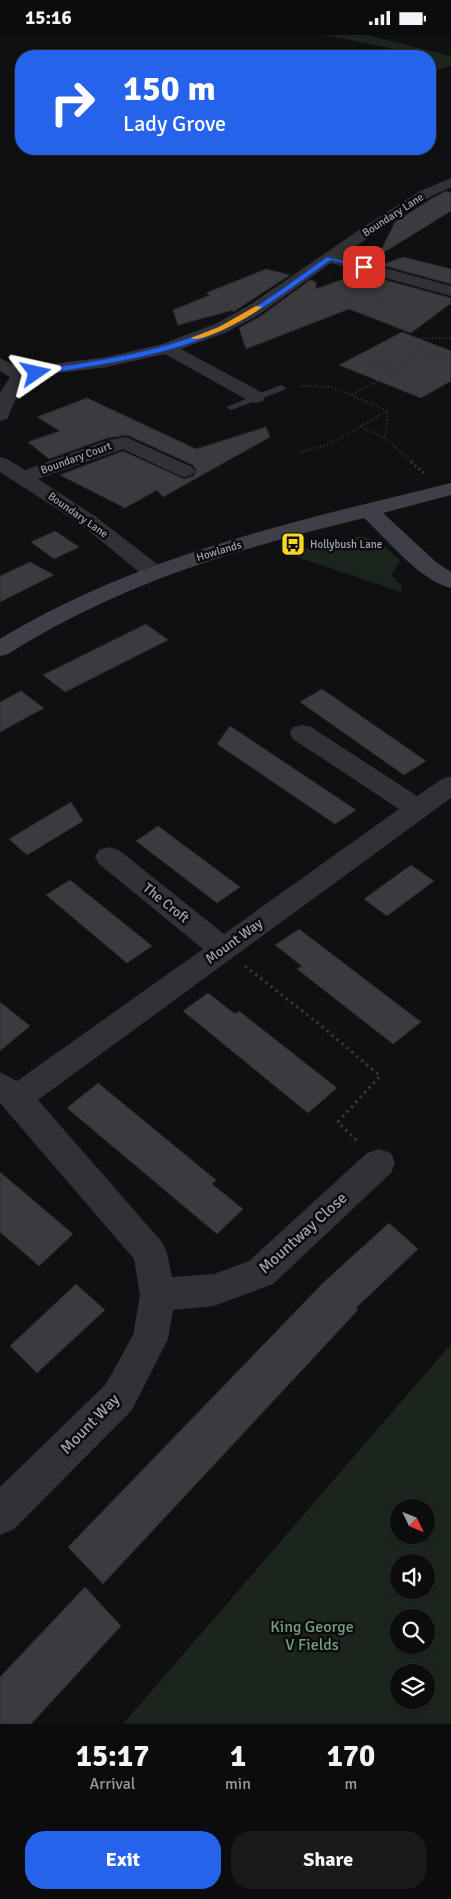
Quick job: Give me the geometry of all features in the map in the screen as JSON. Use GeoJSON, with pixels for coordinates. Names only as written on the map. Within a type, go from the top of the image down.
{"type":"FeatureCollection","features":[{"type":"Feature","properties":{"kind":"street","name":"Boundary Lane"},"geometry":{"type":"LineString","coordinates":[[21,376],[51,369],[107,362],[167,348],[221,328],[254,310],[425,194],[451,182]]}},
{"type":"Feature","properties":{"kind":"street"},"geometry":{"type":"LineString","coordinates":[[330,258],[451,291]]}},
{"type":"Feature","properties":{"kind":"street"},"geometry":{"type":"LineString","coordinates":[[167,348],[256,397]]}},
{"type":"Feature","properties":{"kind":"street"},"geometry":{"type":"LineString","coordinates":[[0,363],[21,376],[13,384],[0,415]]}},
{"type":"Feature","properties":{"kind":"street","name":"Boundary Court"},"geometry":{"type":"LineString","coordinates":[[23,478],[115,444],[126,443],[185,471]]}},
{"type":"Feature","properties":{"kind":"street","name":"Boundary Lane"},"geometry":{"type":"LineString","coordinates":[[0,463],[89,521],[153,572]]}},
{"type":"Feature","properties":{"kind":"street","name":"Howlands"},"geometry":{"type":"LineString","coordinates":[[0,649],[57,615],[114,587],[153,572],[282,532],[447,490]]}},
{"type":"Feature","properties":{"kind":"street"},"geometry":{"type":"LineString","coordinates":[[370,511],[428,567],[447,575]]}},
{"type":"Feature","properties":{"kind":"street"},"geometry":{"type":"LineString","coordinates":[[302,733],[418,809]]}},
{"type":"Feature","properties":{"kind":"street","name":"Mount Way"},"geometry":{"type":"LineString","coordinates":[[0,1515],[119,1397],[150,1339],[158,1295],[150,1253],[9,1091],[222,949],[451,785]]}},
{"type":"Feature","properties":{"kind":"street","name":"The Croft"},"geometry":{"type":"LineString","coordinates":[[110,857],[222,949]]}},
{"type":"Feature","properties":{"kind":"street","name":"Mountway Close"},"geometry":{"type":"LineString","coordinates":[[158,1295],[214,1290],[261,1273],[379,1163]]}},
{"type":"Feature","properties":{"kind":"lane"},"geometry":{"type":"LineString","coordinates":[[231,407],[281,388]]}},
{"type":"Feature","properties":{"kind":"path"},"geometry":{"type":"LineString","coordinates":[[416,383],[420,338],[451,338]]}},
{"type":"Feature","properties":{"kind":"path"},"geometry":{"type":"LineString","coordinates":[[370,364],[451,356]]}},
{"type":"Feature","properties":{"kind":"path"},"geometry":{"type":"LineString","coordinates":[[351,395],[418,359]]}},
{"type":"Feature","properties":{"kind":"path"},"geometry":{"type":"LineString","coordinates":[[281,388],[293,385],[332,387],[388,411]]}},
{"type":"Feature","properties":{"kind":"path"},"geometry":{"type":"LineString","coordinates":[[300,452],[330,444],[388,411]]}},
{"type":"Feature","properties":{"kind":"path"},"geometry":{"type":"LineString","coordinates":[[385,438],[388,411]]}},
{"type":"Feature","properties":{"kind":"path"},"geometry":{"type":"LineString","coordinates":[[361,427],[385,438],[447,490]]}},
{"type":"Feature","properties":{"kind":"path"},"geometry":{"type":"LineString","coordinates":[[222,949],[319,1024],[380,1076],[338,1122],[379,1163]]}},
{"type":"Feature","properties":{"kind":"green space"},"geometry":{"type":"Polygon","coordinates":[[[325,35],[366,35],[427,50],[394,49],[325,35]]]}},
{"type":"Feature","properties":{"kind":"green space"},"geometry":{"type":"Polygon","coordinates":[[[436,52],[451,56],[451,65],[439,70],[436,68],[436,52]]]}},
{"type":"Feature","properties":{"kind":"green space"},"geometry":{"type":"Polygon","coordinates":[[[360,536],[380,542],[400,561],[391,575],[401,585],[401,592],[285,553],[360,536]]]}},
{"type":"Feature","properties":{"kind":"green space","name":"King George V Fields"},"geometry":{"type":"Polygon","coordinates":[[[451,1344],[451,1724],[123,1724],[451,1344]]]}},
{"type":"Feature","properties":{"kind":"building"},"geometry":{"type":"Polygon","coordinates":[[[446,191],[451,193],[451,211],[378,256],[395,222],[446,191]]]}},
{"type":"Feature","properties":{"kind":"building"},"geometry":{"type":"Polygon","coordinates":[[[403,257],[451,269],[451,284],[381,265],[403,257]]]}},
{"type":"Feature","properties":{"kind":"building"},"geometry":{"type":"Polygon","coordinates":[[[266,269],[290,275],[233,312],[233,310],[178,325],[173,310],[210,295],[206,293],[266,269]]]}},
{"type":"Feature","properties":{"kind":"building"},"geometry":{"type":"Polygon","coordinates":[[[363,274],[451,298],[451,303],[411,333],[349,309],[246,349],[239,328],[261,316],[310,280],[316,282],[316,289],[346,278],[356,282],[363,274]]]}},
{"type":"Feature","properties":{"kind":"building"},"geometry":{"type":"Polygon","coordinates":[[[402,332],[451,351],[451,381],[421,398],[339,365],[402,332]]]}},
{"type":"Feature","properties":{"kind":"building"},"geometry":{"type":"Polygon","coordinates":[[[87,398],[196,449],[266,427],[270,437],[163,497],[157,490],[125,508],[60,475],[123,451],[184,479],[194,476],[196,470],[193,465],[127,435],[107,438],[49,459],[28,442],[60,431],[37,417],[87,398]]]}},
{"type":"Feature","properties":{"kind":"building"},"geometry":{"type":"Polygon","coordinates":[[[55,531],[79,547],[54,559],[31,542],[55,531]]]}},
{"type":"Feature","properties":{"kind":"building"},"geometry":{"type":"Polygon","coordinates":[[[30,562],[54,575],[0,602],[0,576],[30,562]]]}},
{"type":"Feature","properties":{"kind":"building"},"geometry":{"type":"Polygon","coordinates":[[[146,624],[168,640],[65,692],[43,675],[146,624]]]}},
{"type":"Feature","properties":{"kind":"building"},"geometry":{"type":"Polygon","coordinates":[[[322,689],[426,761],[404,775],[300,702],[322,689]]]}},
{"type":"Feature","properties":{"kind":"building"},"geometry":{"type":"Polygon","coordinates":[[[21,691],[44,708],[0,732],[0,702],[21,691]]]}},
{"type":"Feature","properties":{"kind":"building"},"geometry":{"type":"Polygon","coordinates":[[[230,726],[356,810],[335,824],[217,744],[230,726]]]}},
{"type":"Feature","properties":{"kind":"building"},"geometry":{"type":"Polygon","coordinates":[[[71,802],[83,821],[27,855],[9,839],[71,802]]]}},
{"type":"Feature","properties":{"kind":"building"},"geometry":{"type":"Polygon","coordinates":[[[158,826],[240,887],[217,903],[136,841],[158,826]]]}},
{"type":"Feature","properties":{"kind":"building"},"geometry":{"type":"Polygon","coordinates":[[[411,865],[434,881],[387,916],[364,899],[411,865]]]}},
{"type":"Feature","properties":{"kind":"building"},"geometry":{"type":"Polygon","coordinates":[[[70,880],[152,946],[127,963],[46,895],[70,880]]]}},
{"type":"Feature","properties":{"kind":"building"},"geometry":{"type":"Polygon","coordinates":[[[299,929],[421,1022],[393,1044],[297,969],[302,966],[275,945],[299,929]]]}},
{"type":"Feature","properties":{"kind":"building"},"geometry":{"type":"Polygon","coordinates":[[[208,993],[235,1014],[239,1011],[337,1088],[308,1113],[183,1011],[208,993]]]}},
{"type":"Feature","properties":{"kind":"building"},"geometry":{"type":"Polygon","coordinates":[[[0,1002],[30,1026],[0,1051],[0,1002]]]}},
{"type":"Feature","properties":{"kind":"building"},"geometry":{"type":"Polygon","coordinates":[[[98,1083],[216,1180],[212,1184],[243,1209],[217,1234],[67,1108],[98,1083]]]}},
{"type":"Feature","properties":{"kind":"building"},"geometry":{"type":"Polygon","coordinates":[[[0,1172],[73,1234],[39,1266],[0,1232],[0,1172]]]}},
{"type":"Feature","properties":{"kind":"building"},"geometry":{"type":"Polygon","coordinates":[[[389,1223],[418,1249],[356,1308],[358,1310],[103,1584],[68,1547],[324,1282],[389,1223]]]}},
{"type":"Feature","properties":{"kind":"building"},"geometry":{"type":"Polygon","coordinates":[[[76,1284],[105,1310],[37,1373],[10,1346],[76,1284]]]}},
{"type":"Feature","properties":{"kind":"building"},"geometry":{"type":"Polygon","coordinates":[[[85,1587],[121,1626],[31,1724],[0,1724],[0,1677],[85,1587]]]}},
{"type":"Feature","properties":{"kind":"slow traffic"},"geometry":{"type":"LineString","coordinates":[[195,338],[221,328],[259,307]]}},
{"type":"Feature","properties":{"kind":"place","name":"Hollybush Lane"},"geometry":{"type":"Point","coordinates":[293,544]}},
{"type":"Feature","properties":{"kind":"route"},"geometry":{"type":"LineString","coordinates":[[36,373],[51,369],[107,362],[167,348],[221,328],[254,310],[330,258],[364,267]]}}]}
